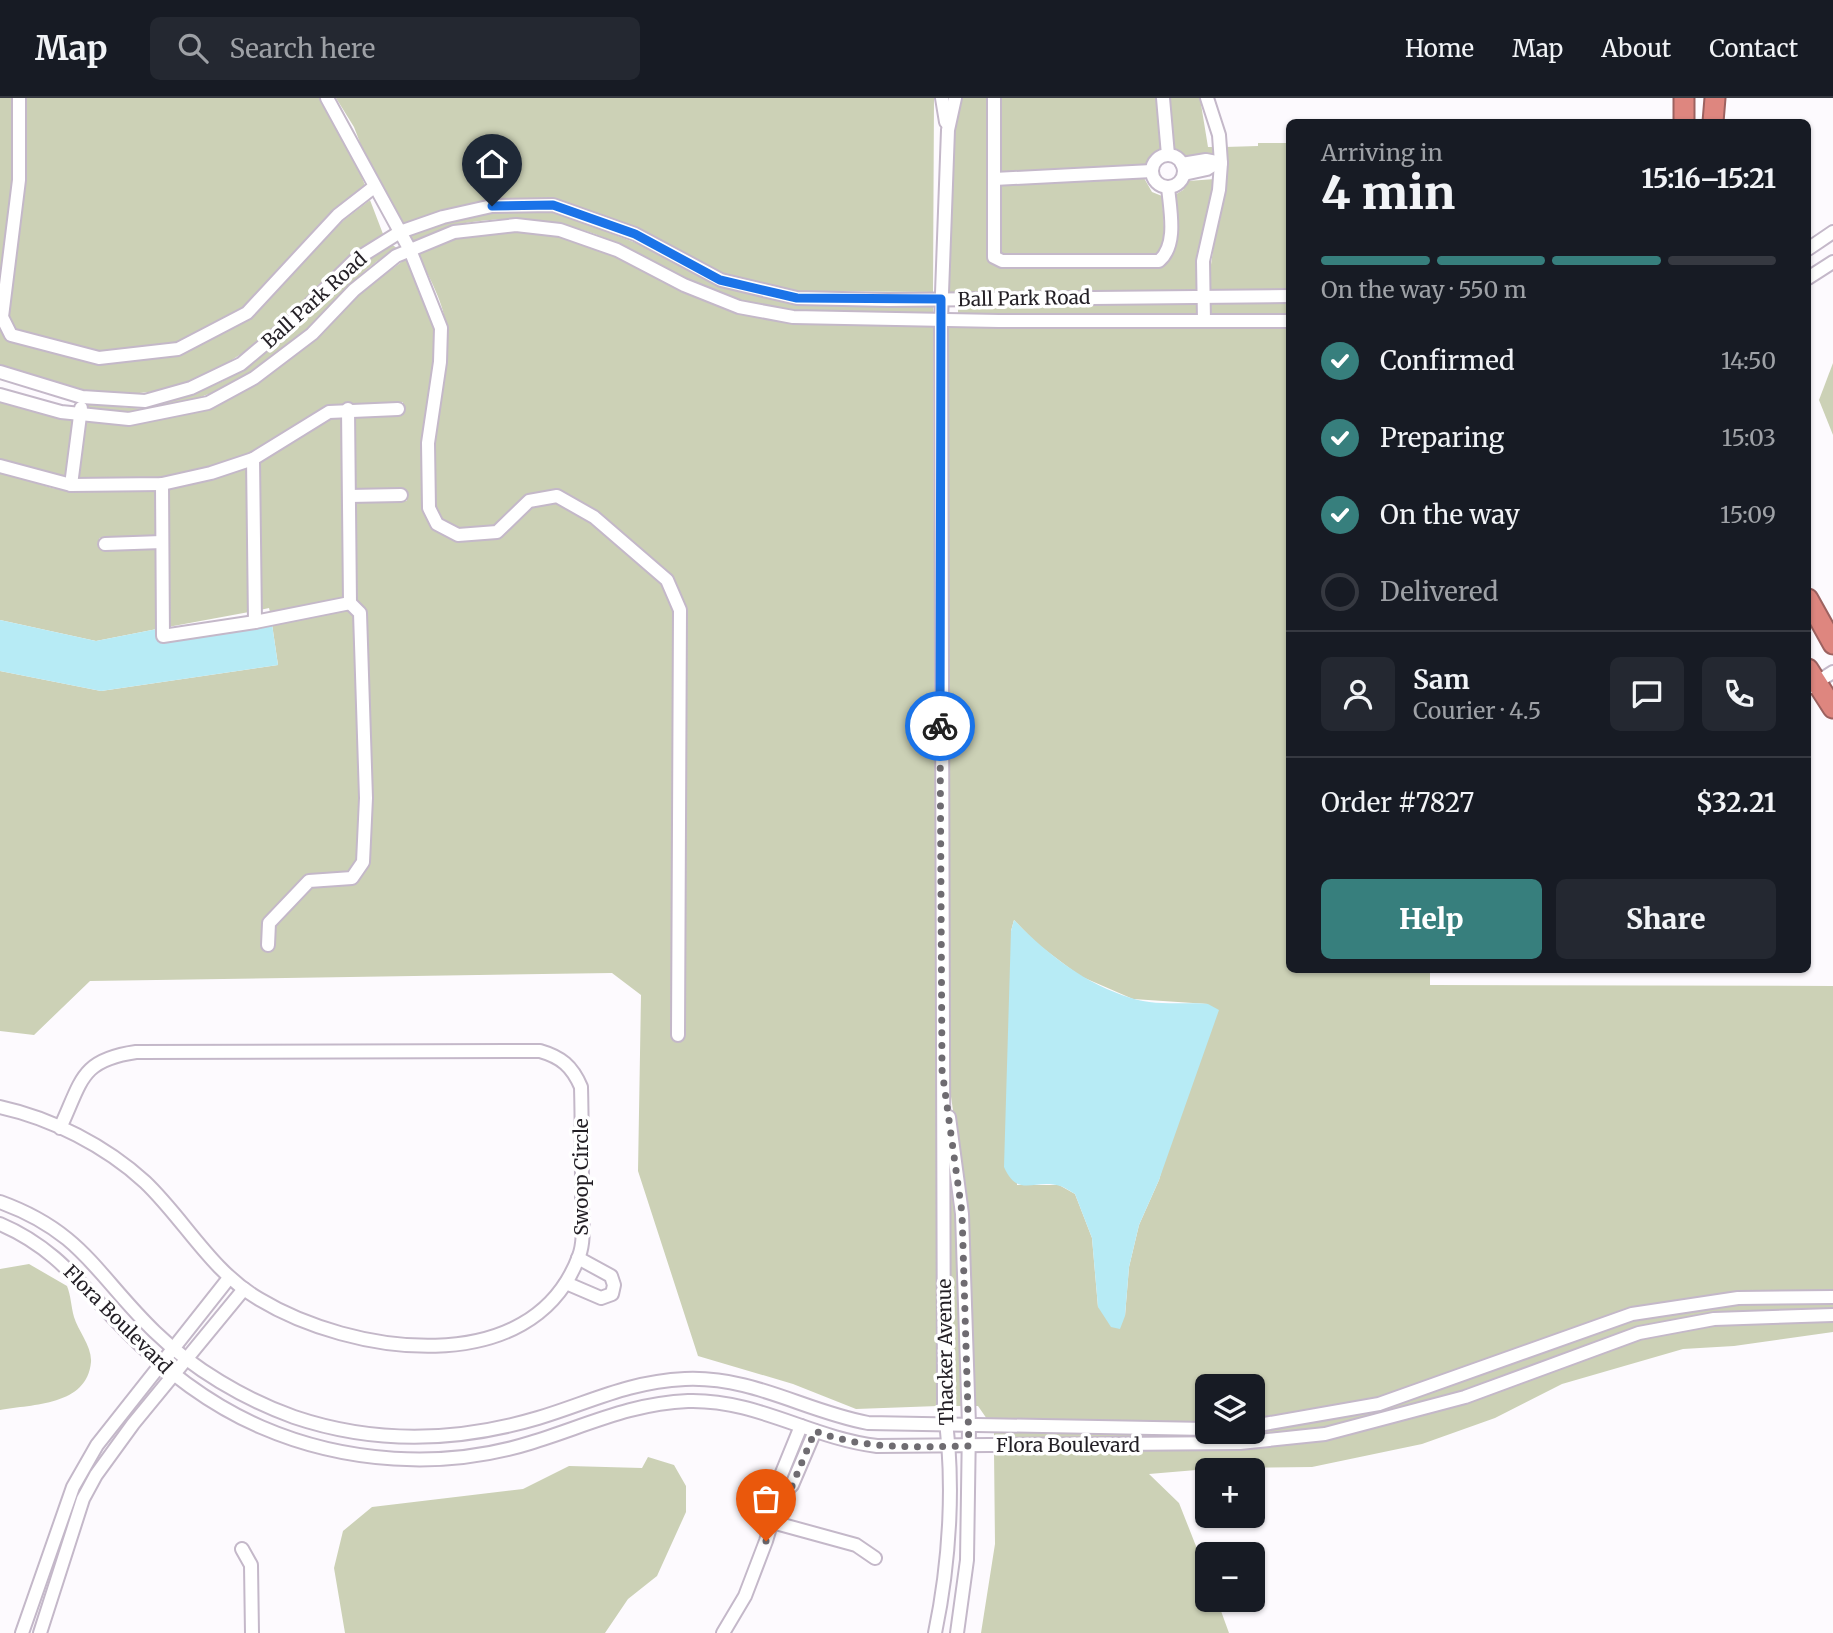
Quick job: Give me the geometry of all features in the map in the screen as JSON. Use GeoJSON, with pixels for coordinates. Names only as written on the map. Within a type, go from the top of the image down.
{"type":"FeatureCollection","features":[{"type":"Feature","properties":{"kind":"highway"},"geometry":{"type":"LineString","coordinates":[[1684,98],[1684,119]]}},
{"type":"Feature","properties":{"kind":"highway"},"geometry":{"type":"LineString","coordinates":[[1712,119],[1713,98]]}},
{"type":"Feature","properties":{"kind":"highway"},"geometry":{"type":"LineString","coordinates":[[1811,604],[1833,644]]}},
{"type":"Feature","properties":{"kind":"highway"},"geometry":{"type":"LineString","coordinates":[[1811,681],[1833,708]]}},
{"type":"Feature","properties":{"kind":"street"},"geometry":{"type":"LineString","coordinates":[[19,98],[19,180],[2,317],[10,335],[99,358],[178,349],[247,313],[338,215],[374,187]]}},
{"type":"Feature","properties":{"kind":"street"},"geometry":{"type":"LineString","coordinates":[[327,98],[410,250],[441,328],[440,362],[428,443],[429,508],[437,524],[458,535],[497,532],[529,501],[557,496],[594,517],[667,580],[680,610],[678,1035]]}},
{"type":"Feature","properties":{"kind":"street","name":"Thacker Avenue"},"geometry":{"type":"LineString","coordinates":[[942,98],[948,130]]}},
{"type":"Feature","properties":{"kind":"street","name":"Thacker Avenue"},"geometry":{"type":"LineString","coordinates":[[935,1633],[947,1548],[942,1070],[941,299],[948,130],[955,98]]}},
{"type":"Feature","properties":{"kind":"street"},"geometry":{"type":"LineString","coordinates":[[994,98],[994,257],[1002,261],[1159,261],[1166,256],[1171,244],[1168,187]]}},
{"type":"Feature","properties":{"kind":"street"},"geometry":{"type":"LineString","coordinates":[[1163,98],[1168,155],[1183,169]]}},
{"type":"Feature","properties":{"kind":"street"},"geometry":{"type":"LineString","coordinates":[[1205,321],[1203,261],[1219,190],[1219,135],[1207,98]]}},
{"type":"Feature","properties":{"kind":"street"},"geometry":{"type":"LineString","coordinates":[[1168,155],[1156,160],[1152,171],[1155,181],[1168,187],[1180,182],[1183,169]]}},
{"type":"Feature","properties":{"kind":"street"},"geometry":{"type":"LineString","coordinates":[[1183,169],[1206,160],[1218,163]]}},
{"type":"Feature","properties":{"kind":"street"},"geometry":{"type":"LineString","coordinates":[[994,179],[1152,171]]}},
{"type":"Feature","properties":{"kind":"street","name":"Ball Park Road"},"geometry":{"type":"LineString","coordinates":[[0,372],[82,397],[145,401],[191,388],[241,364],[297,317],[355,260],[400,232],[443,217],[492,206],[553,205],[635,234],[720,280],[797,298],[1286,296]]}},
{"type":"Feature","properties":{"kind":"street","name":"Ball Park Road"},"geometry":{"type":"LineString","coordinates":[[0,395],[61,412],[129,419],[208,403],[254,378],[313,334],[354,290],[396,256],[454,232],[516,225],[560,230],[617,250],[684,285],[738,307],[793,317],[1286,321]]}},
{"type":"Feature","properties":{"kind":"street"},"geometry":{"type":"LineString","coordinates":[[1811,247],[1833,232]]}},
{"type":"Feature","properties":{"kind":"street"},"geometry":{"type":"LineString","coordinates":[[1811,276],[1833,262]]}},
{"type":"Feature","properties":{"kind":"street"},"geometry":{"type":"LineString","coordinates":[[71,485],[82,397]]}},
{"type":"Feature","properties":{"kind":"street"},"geometry":{"type":"LineString","coordinates":[[268,945],[269,923],[299,889],[309,881],[352,878],[363,862],[366,798],[362,648],[360,613],[350,603],[348,409]]}},
{"type":"Feature","properties":{"kind":"street"},"geometry":{"type":"LineString","coordinates":[[0,466],[71,485],[162,484],[211,473],[253,459],[329,412],[348,409],[398,409]]}},
{"type":"Feature","properties":{"kind":"street"},"geometry":{"type":"LineString","coordinates":[[253,459],[255,622]]}},
{"type":"Feature","properties":{"kind":"street"},"geometry":{"type":"LineString","coordinates":[[162,484],[163,636],[255,622],[350,603]]}},
{"type":"Feature","properties":{"kind":"street"},"geometry":{"type":"LineString","coordinates":[[349,496],[401,495]]}},
{"type":"Feature","properties":{"kind":"street"},"geometry":{"type":"LineString","coordinates":[[105,544],[162,541]]}},
{"type":"Feature","properties":{"kind":"street"},"geometry":{"type":"LineString","coordinates":[[1811,680],[1833,672]]}},
{"type":"Feature","properties":{"kind":"street","name":"Swoop Circle"},"geometry":{"type":"LineString","coordinates":[[0,1107],[60,1128],[108,1155],[144,1182],[229,1278],[295,1318],[335,1333],[367,1341],[412,1345],[471,1342],[511,1331],[552,1302],[566,1283],[578,1258],[582,1237],[581,1087],[574,1071],[558,1056],[540,1051],[136,1052],[110,1056],[94,1064],[85,1075],[60,1128]]}},
{"type":"Feature","properties":{"kind":"street","name":"Thacker Avenue"},"geometry":{"type":"LineString","coordinates":[[942,1070],[962,1213],[969,1425],[967,1560],[957,1633]]}},
{"type":"Feature","properties":{"kind":"street","name":"Flora Boulevard"},"geometry":{"type":"LineString","coordinates":[[0,1202],[39,1219],[71,1240],[110,1280],[143,1321],[187,1359],[268,1407],[317,1424],[371,1434],[414,1438],[476,1433],[540,1418],[623,1387],[688,1379],[743,1383],[847,1419],[868,1423],[1195,1429]]}},
{"type":"Feature","properties":{"kind":"street","name":"Flora Boulevard"},"geometry":{"type":"LineString","coordinates":[[0,1224],[50,1252],[159,1363],[217,1405],[263,1428],[306,1443],[366,1456],[445,1458],[491,1453],[529,1444],[628,1408],[664,1402],[713,1401],[740,1405],[854,1444],[877,1446],[1240,1444],[1325,1434],[1465,1397],[1639,1333],[1714,1319],[1833,1315]]}},
{"type":"Feature","properties":{"kind":"street"},"geometry":{"type":"LineString","coordinates":[[566,1283],[601,1298],[612,1294],[614,1285],[611,1276],[578,1258]]}},
{"type":"Feature","properties":{"kind":"street"},"geometry":{"type":"LineString","coordinates":[[22,1633],[73,1487],[96,1445],[229,1278]]}},
{"type":"Feature","properties":{"kind":"street"},"geometry":{"type":"LineString","coordinates":[[40,1633],[83,1499],[133,1424],[244,1289]]}},
{"type":"Feature","properties":{"kind":"street"},"geometry":{"type":"LineString","coordinates":[[1265,1424],[1380,1404],[1632,1314],[1738,1298],[1833,1297]]}},
{"type":"Feature","properties":{"kind":"street"},"geometry":{"type":"LineString","coordinates":[[204,1308],[219,1319]]}},
{"type":"Feature","properties":{"kind":"street"},"geometry":{"type":"LineString","coordinates":[[120,1414],[133,1424]]}},
{"type":"Feature","properties":{"kind":"street"},"geometry":{"type":"LineString","coordinates":[[723,1633],[745,1596],[772,1522],[779,1497],[779,1480],[801,1426]]}},
{"type":"Feature","properties":{"kind":"street"},"geometry":{"type":"LineString","coordinates":[[779,1497],[792,1486],[815,1431]]}},
{"type":"Feature","properties":{"kind":"street"},"geometry":{"type":"LineString","coordinates":[[772,1522],[856,1545],[875,1558]]}},
{"type":"Feature","properties":{"kind":"street"},"geometry":{"type":"LineString","coordinates":[[52,1545],[66,1551]]}},
{"type":"Feature","properties":{"kind":"street"},"geometry":{"type":"LineString","coordinates":[[242,1549],[251,1565],[253,1633]]}},
{"type":"Feature","properties":{"kind":"green space"},"geometry":{"type":"Polygon","coordinates":[[[0,98],[13,98],[14,179],[0,287],[0,98]]]}},
{"type":"Feature","properties":{"kind":"green space"},"geometry":{"type":"Polygon","coordinates":[[[24,98],[323,98],[344,132],[366,188],[336,210],[244,307],[177,343],[99,352],[14,329],[8,315],[24,98]]]}},
{"type":"Feature","properties":{"kind":"green space"},"geometry":{"type":"Polygon","coordinates":[[[336,98],[934,98],[933,292],[798,291],[722,274],[638,228],[553,199],[487,200],[441,211],[393,229],[354,127],[336,98]]]}},
{"type":"Feature","properties":{"kind":"green space"},"geometry":{"type":"Polygon","coordinates":[[[945,98],[988,98],[992,262],[1002,268],[1162,266],[1169,259],[1175,243],[1173,196],[1183,190],[1188,181],[1215,179],[1199,290],[944,292],[945,98]]]}},
{"type":"Feature","properties":{"kind":"green space"},"geometry":{"type":"Polygon","coordinates":[[[1000,98],[1157,98],[1163,150],[1151,156],[1145,165],[999,172],[1000,98]]]}},
{"type":"Feature","properties":{"kind":"green space"},"geometry":{"type":"Polygon","coordinates":[[[1168,98],[1200,98],[1208,147],[1214,147],[1215,155],[1186,160],[1174,151],[1168,98]]]}},
{"type":"Feature","properties":{"kind":"green space"},"geometry":{"type":"Polygon","coordinates":[[[1258,143],[1286,143],[1286,290],[1210,290],[1212,254],[1225,183],[1225,147],[1258,146],[1258,143]]]}},
{"type":"Feature","properties":{"kind":"green space"},"geometry":{"type":"Polygon","coordinates":[[[1144,178],[1152,192],[1162,196],[1165,243],[1157,255],[1000,253],[999,185],[1144,178]]]}},
{"type":"Feature","properties":{"kind":"green space"},"geometry":{"type":"Polygon","coordinates":[[[370,200],[383,234],[348,261],[248,349],[197,378],[143,393],[113,394],[72,388],[0,366],[0,326],[9,341],[97,364],[180,355],[251,317],[344,220],[370,200]]]}},
{"type":"Feature","properties":{"kind":"green space"},"geometry":{"type":"Polygon","coordinates":[[[552,211],[797,304],[933,305],[933,314],[813,312],[742,301],[695,283],[602,236],[540,221],[476,221],[449,227],[411,243],[403,238],[444,223],[493,212],[552,211]]]}},
{"type":"Feature","properties":{"kind":"green space"},"geometry":{"type":"Polygon","coordinates":[[[516,231],[559,236],[615,256],[738,313],[793,324],[933,326],[938,1406],[856,1409],[793,1384],[698,1356],[638,1171],[641,995],[612,973],[90,981],[34,1035],[0,1031],[0,671],[101,691],[278,665],[272,624],[351,609],[355,502],[407,501],[406,489],[355,490],[354,416],[403,415],[403,402],[328,406],[251,452],[210,467],[161,478],[77,479],[85,421],[130,425],[210,408],[257,383],[315,339],[357,295],[407,258],[435,329],[424,511],[435,530],[455,540],[497,538],[531,507],[556,502],[591,522],[663,584],[597,512],[560,490],[525,496],[495,526],[468,528],[454,526],[443,520],[436,507],[433,460],[446,329],[439,300],[418,254],[455,238],[516,231]],[[663,584],[674,612],[672,1040],[683,1041],[685,608],[663,584]]]}},
{"type":"Feature","properties":{"kind":"green space"},"geometry":{"type":"Polygon","coordinates":[[[390,243],[398,249],[373,264],[291,345],[250,374],[203,396],[154,410],[124,413],[86,409],[87,403],[129,408],[150,407],[198,392],[244,369],[282,339],[370,257],[390,243]]]}},
{"type":"Feature","properties":{"kind":"green space"},"geometry":{"type":"Polygon","coordinates":[[[1199,302],[1199,315],[958,314],[958,304],[1199,302]]]}},
{"type":"Feature","properties":{"kind":"green space"},"geometry":{"type":"Polygon","coordinates":[[[1210,302],[1286,302],[1286,314],[1210,314],[1210,302]]]}},
{"type":"Feature","properties":{"kind":"green space"},"geometry":{"type":"Polygon","coordinates":[[[944,327],[1286,327],[1286,973],[1430,973],[1430,985],[1833,986],[1833,1291],[1738,1291],[1630,1308],[1378,1398],[1265,1418],[1265,1374],[1195,1374],[1195,1422],[987,1419],[978,1406],[972,1406],[968,1214],[947,1069],[944,327]],[[1014,920],[1011,931],[1017,1185],[1059,1185],[1075,1194],[1092,1238],[1098,1307],[1125,1316],[1129,1267],[1139,1225],[1159,1180],[1208,1004],[1133,999],[1080,976],[1036,943],[1014,920]]]}},
{"type":"Feature","properties":{"kind":"green space"},"geometry":{"type":"Polygon","coordinates":[[[1833,363],[1833,435],[1819,400],[1833,363]]]}},
{"type":"Feature","properties":{"kind":"green space"},"geometry":{"type":"Polygon","coordinates":[[[0,402],[74,420],[66,478],[0,459],[0,402]]]}},
{"type":"Feature","properties":{"kind":"green space"},"geometry":{"type":"Polygon","coordinates":[[[343,416],[344,597],[270,612],[269,608],[260,610],[258,462],[331,418],[343,416]]]}},
{"type":"Feature","properties":{"kind":"green space"},"geometry":{"type":"Polygon","coordinates":[[[247,467],[249,612],[168,627],[167,489],[212,480],[247,467]]]}},
{"type":"Feature","properties":{"kind":"green space"},"geometry":{"type":"Polygon","coordinates":[[[0,472],[75,492],[156,491],[157,535],[99,538],[100,550],[157,548],[157,629],[96,641],[0,620],[0,472]]]}},
{"type":"Feature","properties":{"kind":"green space"},"geometry":{"type":"Polygon","coordinates":[[[948,1151],[957,1214],[961,1406],[949,1406],[948,1151]]]}},
{"type":"Feature","properties":{"kind":"green space"},"geometry":{"type":"Polygon","coordinates":[[[29,1264],[67,1286],[74,1317],[89,1350],[91,1362],[80,1387],[69,1395],[42,1404],[0,1410],[0,1269],[29,1264]]]}},
{"type":"Feature","properties":{"kind":"green space"},"geometry":{"type":"Polygon","coordinates":[[[1833,1303],[1833,1309],[1714,1313],[1637,1327],[1464,1391],[1324,1428],[1265,1434],[1265,1430],[1381,1410],[1633,1320],[1738,1304],[1833,1303]]]}},
{"type":"Feature","properties":{"kind":"green space"},"geometry":{"type":"Polygon","coordinates":[[[1833,1322],[1833,1332],[1734,1346],[1683,1349],[1562,1384],[1495,1418],[1422,1444],[1312,1467],[1265,1468],[1265,1458],[1195,1458],[1195,1470],[1149,1474],[1179,1503],[1195,1544],[1195,1612],[1221,1612],[1229,1633],[981,1633],[995,1544],[994,1451],[1240,1450],[1326,1440],[1467,1403],[1640,1339],[1714,1325],[1833,1322]]]}},
{"type":"Feature","properties":{"kind":"green space"},"geometry":{"type":"Polygon","coordinates":[[[994,1431],[1195,1434],[1195,1437],[994,1438],[994,1431]]]}},
{"type":"Feature","properties":{"kind":"green space"},"geometry":{"type":"Polygon","coordinates":[[[648,1457],[674,1465],[686,1486],[686,1512],[657,1576],[628,1599],[605,1633],[345,1633],[334,1568],[343,1531],[372,1507],[523,1489],[569,1466],[642,1468],[648,1457]]]}},
{"type":"Feature","properties":{"kind":"water"},"geometry":{"type":"Polygon","coordinates":[[[0,620],[96,641],[157,629],[164,642],[272,624],[278,665],[101,691],[0,671],[0,620]]]}},
{"type":"Feature","properties":{"kind":"water"},"geometry":{"type":"Polygon","coordinates":[[[1014,920],[1040,945],[1098,985],[1149,1002],[1208,1004],[1219,1010],[1159,1180],[1139,1225],[1129,1267],[1125,1316],[1120,1329],[1111,1327],[1098,1307],[1092,1238],[1075,1194],[1051,1184],[1021,1185],[1009,1177],[1004,1167],[1011,931],[1014,920]]]}},
{"type":"Feature","properties":{"kind":"way so far"},"geometry":{"type":"LineString","coordinates":[[766,1541],[779,1497],[792,1486],[815,1431],[854,1444],[901,1447],[969,1446],[962,1213],[942,1070],[940,726]]}},
{"type":"Feature","properties":{"kind":"route"},"geometry":{"type":"LineString","coordinates":[[492,206],[553,205],[635,234],[720,280],[797,298],[941,299],[940,726]]}}]}
